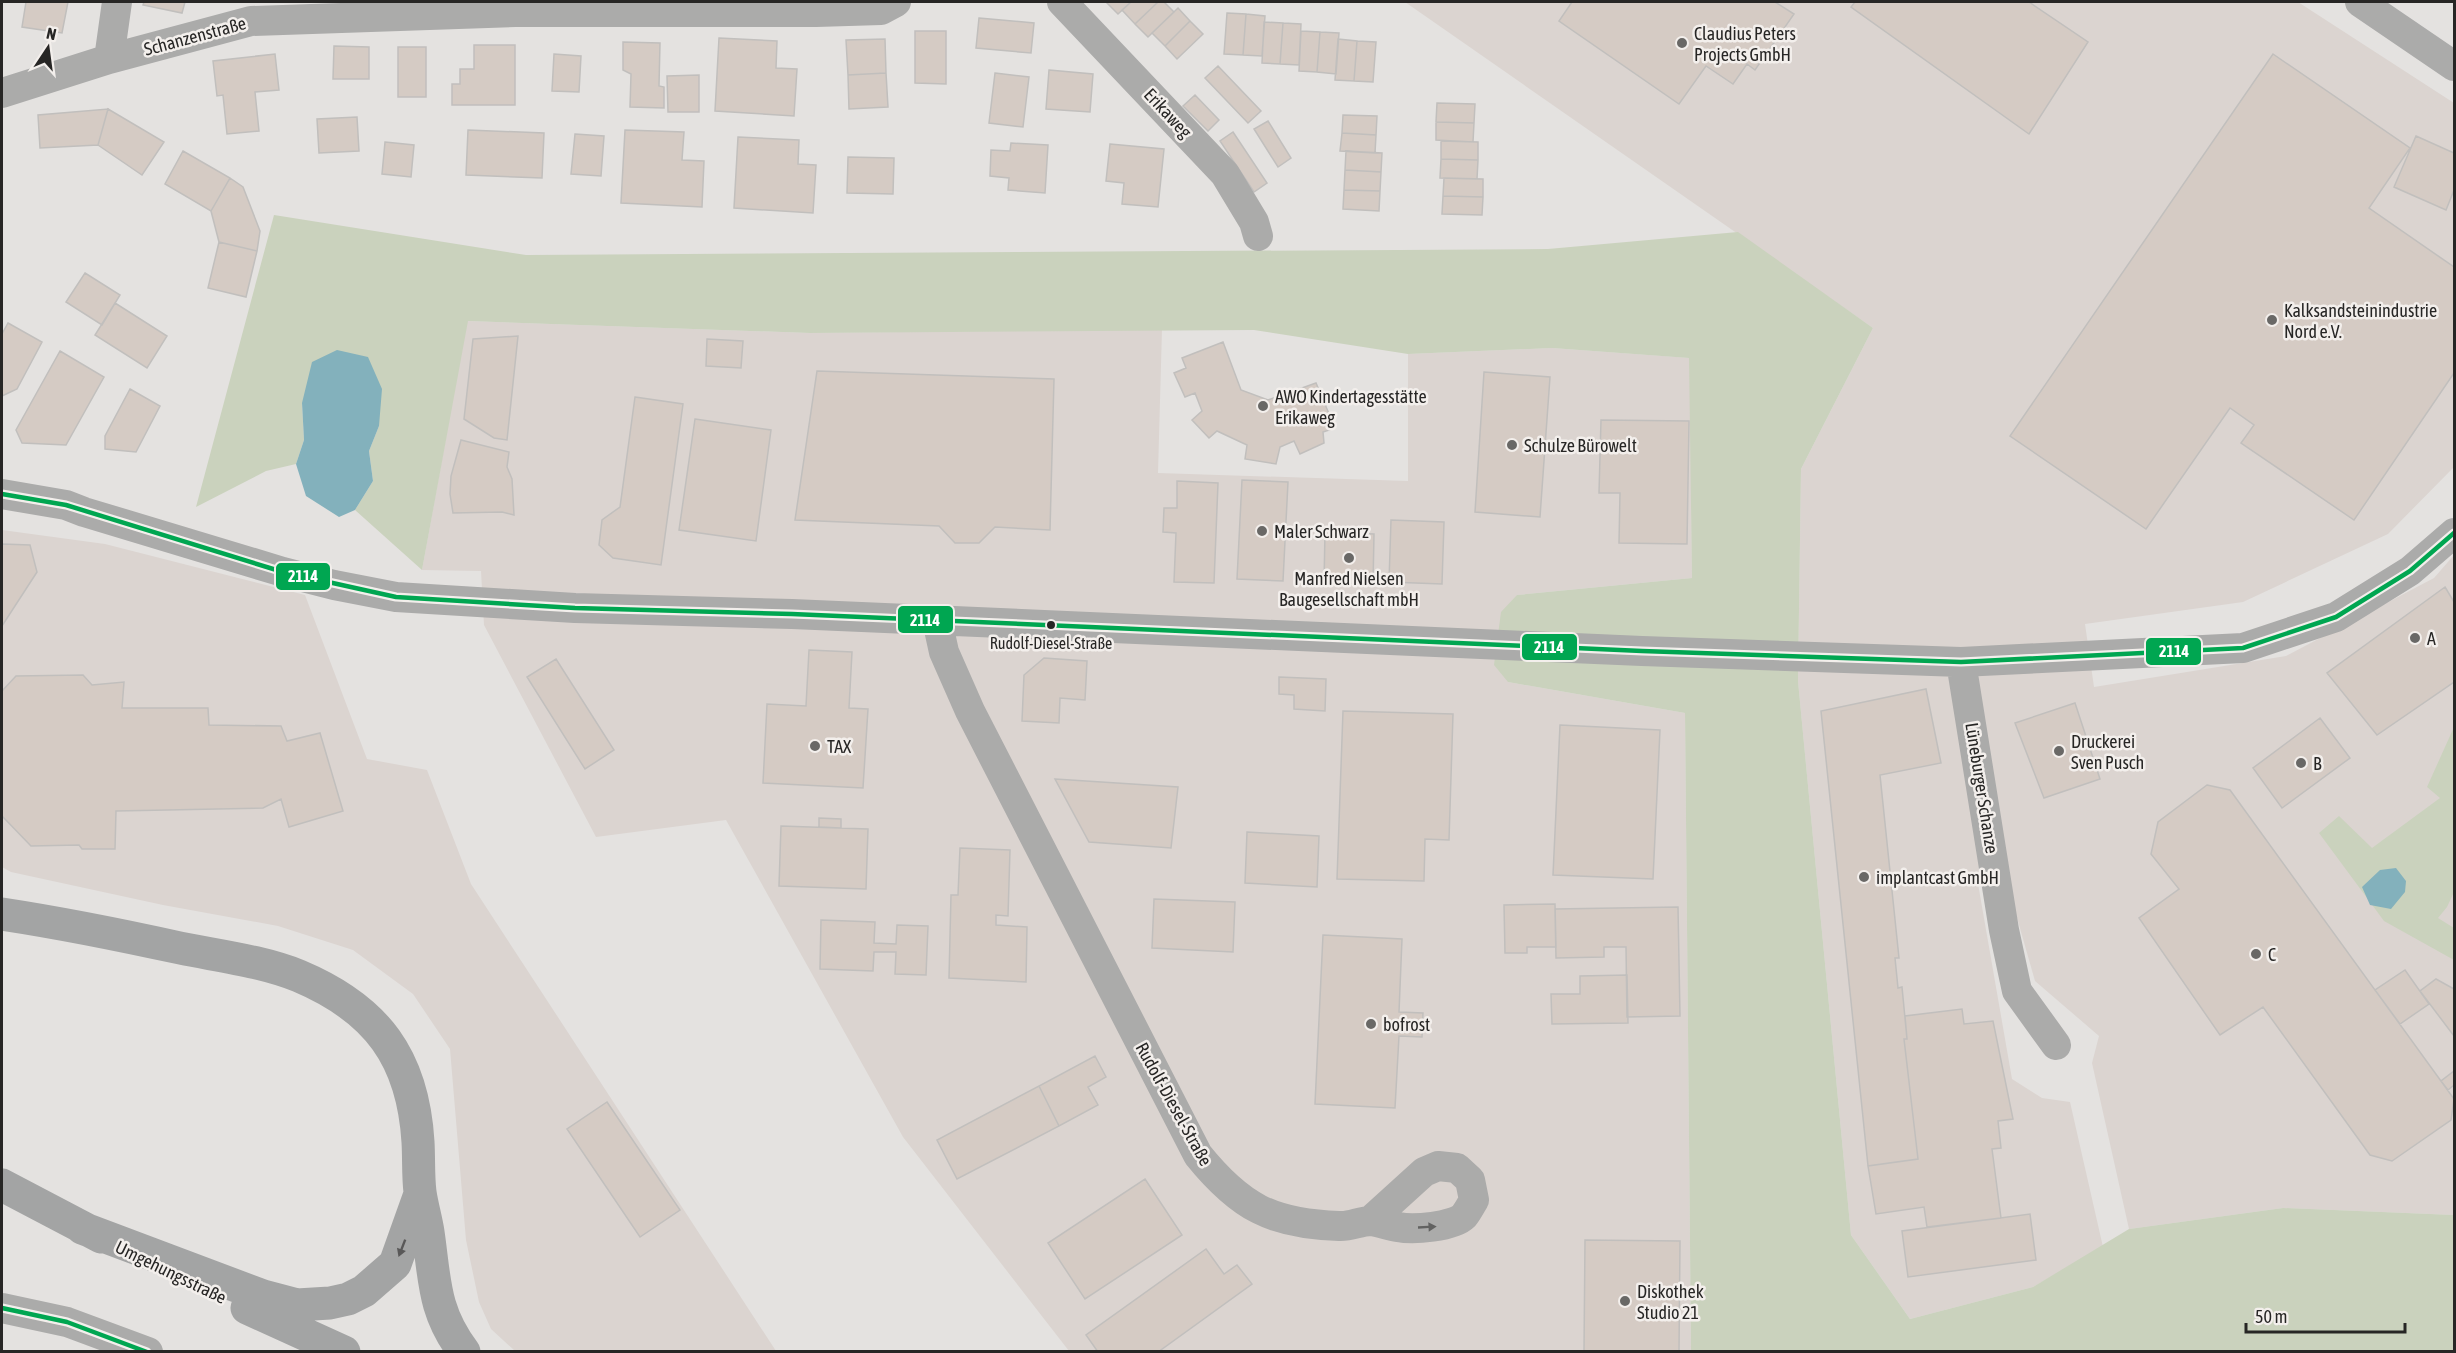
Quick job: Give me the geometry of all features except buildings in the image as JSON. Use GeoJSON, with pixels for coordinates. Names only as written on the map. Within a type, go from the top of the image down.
{"type":"FeatureCollection","features":[{"type":"Feature","properties":{"kind":"main road"},"geometry":{"type":"LineString","coordinates":[[2,915],[127,936],[270,967],[298,976],[352,1005],[368,1018],[394,1051],[410,1086],[418,1139],[420,1192],[428,1229],[435,1292],[449,1332],[464,1352]]}},
{"type":"Feature","properties":{"kind":"main road","name":"Umgehungsstraße"},"geometry":{"type":"LineString","coordinates":[[2,1185],[208,1291],[344,1352]]}},
{"type":"Feature","properties":{"kind":"main road"},"geometry":{"type":"LineString","coordinates":[[82,1228],[263,1296],[297,1305],[330,1304],[364,1291],[395,1264],[420,1192]]}},
{"type":"Feature","properties":{"kind":"street"},"geometry":{"type":"LineString","coordinates":[[110,59],[117,2]]}},
{"type":"Feature","properties":{"kind":"street","name":"Schanzenstraße"},"geometry":{"type":"LineString","coordinates":[[2,93],[110,59],[251,21],[520,7],[651,14],[860,11],[881,10],[896,2]]}},
{"type":"Feature","properties":{"kind":"street","name":"Erikaweg"},"geometry":{"type":"LineString","coordinates":[[1062,2],[1225,174],[1254,222],[1258,236]]}},
{"type":"Feature","properties":{"kind":"street"},"geometry":{"type":"LineString","coordinates":[[2360,2],[2454,66]]}},
{"type":"Feature","properties":{"kind":"street"},"geometry":{"type":"LineString","coordinates":[[2,494],[66,505],[283,572],[396,597],[575,608],[937,620],[1642,651],[1962,662],[2243,648],[2337,617],[2410,571],[2454,533]]}},
{"type":"Feature","properties":{"kind":"street","name":"Rudolf-Diesel-Straße"},"geometry":{"type":"LineString","coordinates":[[937,620],[944,652],[970,711],[1198,1155],[1220,1182],[1248,1204],[1275,1216],[1301,1224],[1343,1227],[1370,1221]]}},
{"type":"Feature","properties":{"kind":"street","name":"Lüneburger Schanze"},"geometry":{"type":"LineString","coordinates":[[1962,662],[2004,930],[2017,991],[2056,1045]]}},
{"type":"Feature","properties":{"kind":"street"},"geometry":{"type":"LineString","coordinates":[[2,1308],[67,1322],[148,1352]]}},
{"type":"Feature","properties":{"kind":"shaded area"},"geometry":{"type":"Polygon","coordinates":[[[1405,2],[2298,2],[2454,103],[2454,467],[2388,534],[2243,602],[2085,624],[2094,687],[2286,656],[2434,578],[2454,555],[2454,1215],[2283,1208],[2129,1229],[2092,1063],[2099,1036],[2035,981],[2004,872],[1977,878],[2012,1079],[2042,1098],[2070,1102],[2103,1247],[2033,1287],[1910,1319],[1851,1235],[1798,681],[1801,469],[1873,328],[1405,2]]]}},
{"type":"Feature","properties":{"kind":"shaded area"},"geometry":{"type":"Polygon","coordinates":[[[467,321],[810,333],[1162,329],[1158,473],[1408,481],[1408,354],[1552,348],[1690,358],[1692,578],[1517,595],[1508,682],[1685,713],[1691,1351],[1069,1351],[903,1137],[726,820],[596,837],[484,625],[481,571],[422,570],[467,321]]]}},
{"type":"Feature","properties":{"kind":"shaded area"},"geometry":{"type":"Polygon","coordinates":[[[2,530],[105,544],[305,595],[367,759],[427,770],[471,884],[776,1351],[515,1351],[491,1329],[479,1302],[466,1240],[450,1049],[413,994],[353,950],[278,926],[163,905],[11,872],[2,867],[2,530]]]}},
{"type":"Feature","properties":{"kind":"green space"},"geometry":{"type":"Polygon","coordinates":[[[274,215],[526,255],[1548,249],[1738,232],[1873,328],[1801,469],[1798,681],[1851,1235],[1910,1319],[2033,1287],[2129,1229],[2283,1208],[2454,1215],[2454,1351],[1691,1351],[1685,713],[1508,682],[1494,665],[1501,612],[1517,595],[1692,578],[1689,358],[1552,348],[1408,354],[1254,330],[810,333],[468,321],[422,570],[355,510],[373,481],[369,451],[379,426],[302,403],[304,440],[296,464],[266,471],[196,507],[274,215]]]}},
{"type":"Feature","properties":{"kind":"green space"},"geometry":{"type":"Polygon","coordinates":[[[2454,727],[2454,892],[2447,907],[2438,918],[2454,928],[2454,960],[2384,921],[2319,833],[2339,816],[2372,848],[2440,798],[2427,787],[2454,727]]]}},
{"type":"Feature","properties":{"kind":"water"},"geometry":{"type":"Polygon","coordinates":[[[337,350],[368,357],[382,389],[379,426],[369,451],[373,481],[355,510],[339,517],[306,496],[296,464],[304,440],[302,403],[312,362],[337,350]]]}},
{"type":"Feature","properties":{"kind":"water"},"geometry":{"type":"Polygon","coordinates":[[[2396,868],[2406,881],[2405,892],[2391,909],[2370,905],[2362,887],[2380,870],[2396,868]]]}},
{"type":"Feature","properties":{"kind":"transit line","name":"2114"},"geometry":{"type":"LineString","coordinates":[[2,494],[66,505],[283,572],[396,597],[575,608],[792,614],[1642,651],[1961,662],[2243,648],[2336,617],[2410,571],[2454,533]]}},
{"type":"Feature","properties":{"kind":"transit line","name":"2114"},"geometry":{"type":"LineString","coordinates":[[2,1308],[67,1322],[147,1352]]}},
{"type":"Feature","properties":{"kind":"place","name":"Claudius Peters Projects GmbH"},"geometry":{"type":"Point","coordinates":[1682,43]}},
{"type":"Feature","properties":{"kind":"place","name":"Kalksandsteinindustrie Nord e.V."},"geometry":{"type":"Point","coordinates":[2272,320]}},
{"type":"Feature","properties":{"kind":"place","name":"AWO Kindertagesstätte Erikaweg"},"geometry":{"type":"Point","coordinates":[1263,406]}},
{"type":"Feature","properties":{"kind":"place","name":"Schulze Bürowelt"},"geometry":{"type":"Point","coordinates":[1512,445]}},
{"type":"Feature","properties":{"kind":"place","name":"Maler Schwarz"},"geometry":{"type":"Point","coordinates":[1262,531]}},
{"type":"Feature","properties":{"kind":"place","name":"Manfred Nielsen Baugesellschaft mbH"},"geometry":{"type":"Point","coordinates":[1349,558]}},
{"type":"Feature","properties":{"kind":"place","name":"Rudolf-Diesel-Straße"},"geometry":{"type":"Point","coordinates":[1051,625]}},
{"type":"Feature","properties":{"kind":"place","name":"A"},"geometry":{"type":"Point","coordinates":[2415,638]}},
{"type":"Feature","properties":{"kind":"place","name":"TAX"},"geometry":{"type":"Point","coordinates":[815,746]}},
{"type":"Feature","properties":{"kind":"place","name":"Druckerei Sven Pusch"},"geometry":{"type":"Point","coordinates":[2059,751]}},
{"type":"Feature","properties":{"kind":"place","name":"B"},"geometry":{"type":"Point","coordinates":[2301,763]}},
{"type":"Feature","properties":{"kind":"place","name":"implantcast GmbH"},"geometry":{"type":"Point","coordinates":[1864,877]}},
{"type":"Feature","properties":{"kind":"place","name":"C"},"geometry":{"type":"Point","coordinates":[2256,954]}},
{"type":"Feature","properties":{"kind":"place","name":"bofrost"},"geometry":{"type":"Point","coordinates":[1371,1024]}},
{"type":"Feature","properties":{"kind":"place","name":"Diskothek Studio 21"},"geometry":{"type":"Point","coordinates":[1625,1301]}}]}
